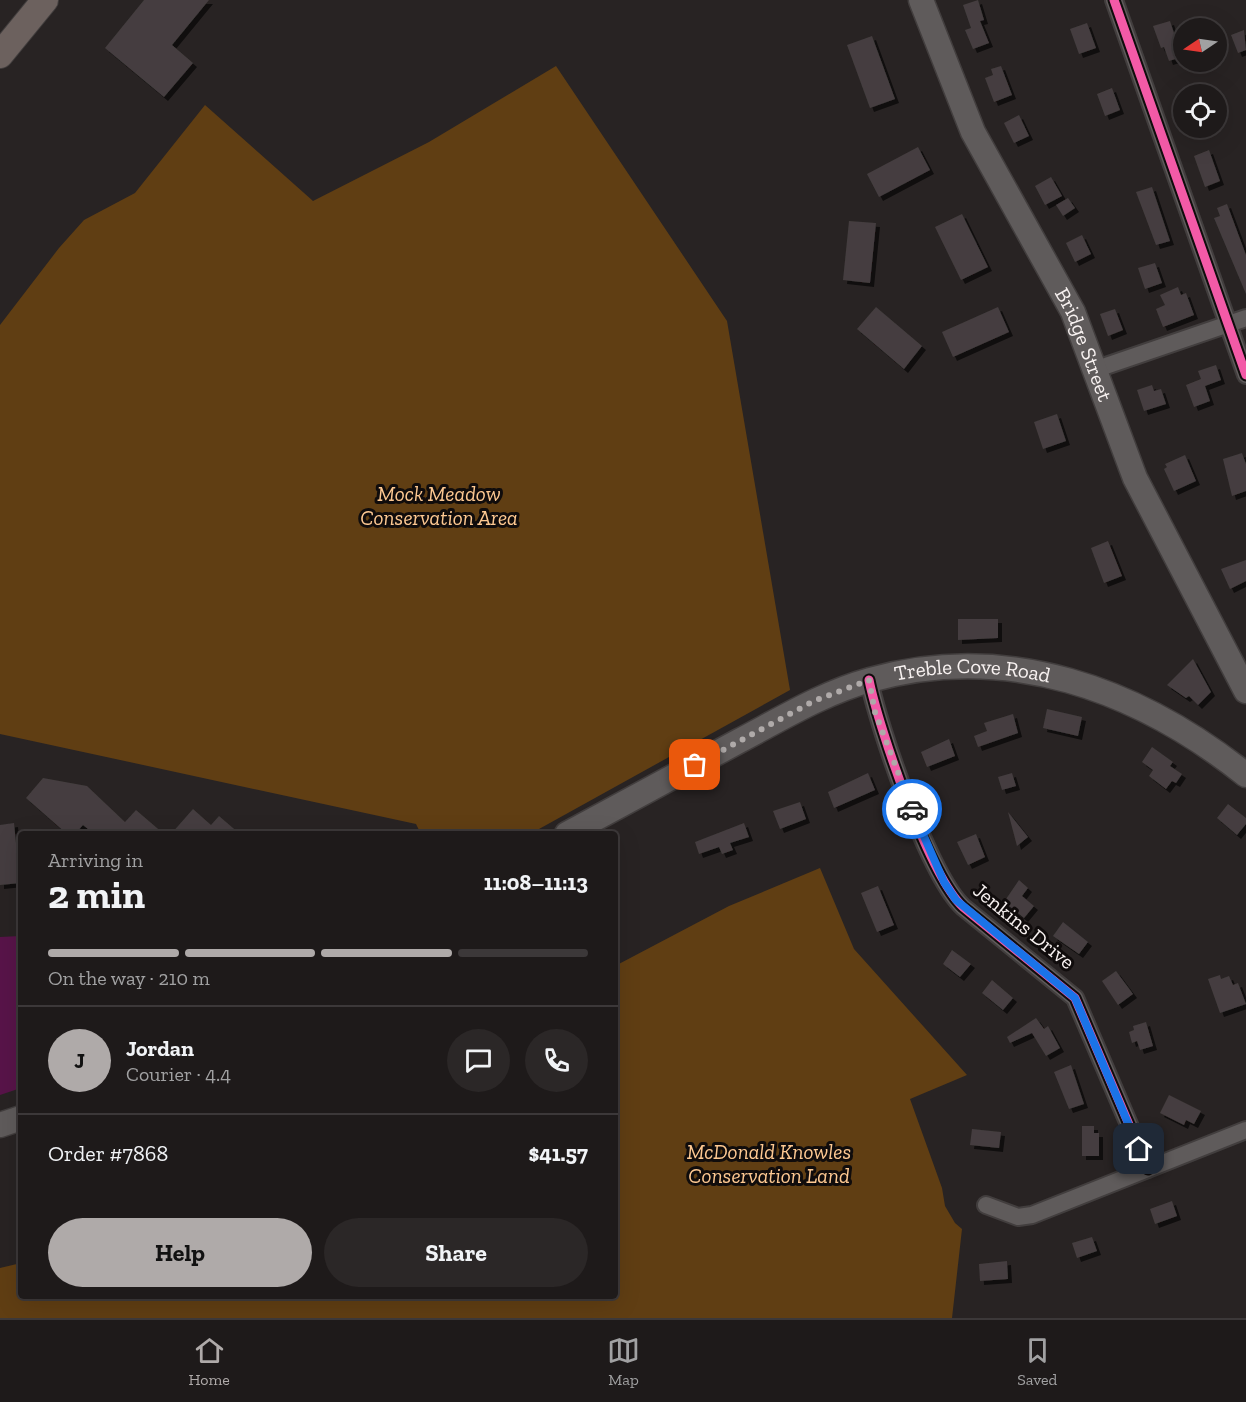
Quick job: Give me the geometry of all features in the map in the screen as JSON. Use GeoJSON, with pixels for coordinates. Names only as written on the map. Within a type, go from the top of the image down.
{"type":"FeatureCollection","features":[{"type":"Feature","properties":{"kind":"main road"},"geometry":{"type":"LineString","coordinates":[[0,55],[45,0]]}},
{"type":"Feature","properties":{"kind":"main road","name":"Bridge Street"},"geometry":{"type":"LineString","coordinates":[[921,0],[974,132],[1072,312],[1136,478],[1246,692]]}},
{"type":"Feature","properties":{"kind":"main road","name":"Treble Cove Road"},"geometry":{"type":"LineString","coordinates":[[573,831],[814,701],[869,680],[930,667],[975,666],[1038,672],[1080,681],[1150,710],[1246,775]]}},
{"type":"Feature","properties":{"kind":"main road"},"geometry":{"type":"LineString","coordinates":[[0,1125],[18,1120]]}},
{"type":"Feature","properties":{"kind":"street"},"geometry":{"type":"LineString","coordinates":[[1114,0],[1246,375]]}},
{"type":"Feature","properties":{"kind":"street"},"geometry":{"type":"LineString","coordinates":[[1094,370],[1246,318]]}},
{"type":"Feature","properties":{"kind":"street","name":"Jenkins Drive"},"geometry":{"type":"LineString","coordinates":[[869,680],[875,712],[915,815],[949,892],[963,907],[1075,998],[1148,1169]]}},
{"type":"Feature","properties":{"kind":"street"},"geometry":{"type":"LineString","coordinates":[[986,1205],[1026,1217],[1246,1130]]}},
{"type":"Feature","properties":{"kind":"green space","name":"Mock Meadow Conservation Area"},"geometry":{"type":"Polygon","coordinates":[[[556,66],[727,321],[790,690],[535,831],[420,831],[416,824],[0,734],[0,325],[59,248],[84,220],[135,193],[205,105],[313,201],[429,142],[556,66]]]}},
{"type":"Feature","properties":{"kind":"green space","name":"McDonald Knowles Conservation Land"},"geometry":{"type":"Polygon","coordinates":[[[820,868],[854,949],[967,1075],[910,1099],[942,1188],[945,1206],[955,1223],[962,1229],[952,1318],[0,1318],[0,1268],[18,1264],[18,1299],[618,1299],[618,964],[729,906],[820,868]]]}},
{"type":"Feature","properties":{"kind":"shaded area"},"geometry":{"type":"Polygon","coordinates":[[[18,936],[18,1089],[0,1095],[0,937],[18,936]]]}},
{"type":"Feature","properties":{"kind":"building"},"geometry":{"type":"Polygon","coordinates":[[[144,0],[209,0],[172,45],[193,63],[164,97],[105,48],[144,0]]]}},
{"type":"Feature","properties":{"kind":"building"},"geometry":{"type":"Polygon","coordinates":[[[978,0],[984,20],[980,21],[989,43],[973,49],[965,30],[971,28],[963,5],[978,0]]]}},
{"type":"Feature","properties":{"kind":"building"},"geometry":{"type":"Polygon","coordinates":[[[1170,21],[1173,30],[1173,60],[1169,61],[1164,47],[1161,48],[1153,26],[1170,21]]]}},
{"type":"Feature","properties":{"kind":"building"},"geometry":{"type":"Polygon","coordinates":[[[1087,23],[1096,48],[1079,54],[1070,29],[1087,23]]]}},
{"type":"Feature","properties":{"kind":"building"},"geometry":{"type":"Polygon","coordinates":[[[1244,30],[1246,50],[1238,53],[1231,35],[1244,30]]]}},
{"type":"Feature","properties":{"kind":"building"},"geometry":{"type":"Polygon","coordinates":[[[872,36],[895,99],[870,108],[847,45],[872,36]]]}},
{"type":"Feature","properties":{"kind":"building"},"geometry":{"type":"Polygon","coordinates":[[[1001,66],[1012,95],[994,102],[985,78],[993,75],[991,69],[1001,66]]]}},
{"type":"Feature","properties":{"kind":"building"},"geometry":{"type":"Polygon","coordinates":[[[1112,88],[1120,110],[1105,116],[1097,94],[1112,88]]]}},
{"type":"Feature","properties":{"kind":"building"},"geometry":{"type":"Polygon","coordinates":[[[1019,115],[1029,136],[1014,143],[1004,123],[1019,115]]]}},
{"type":"Feature","properties":{"kind":"building"},"geometry":{"type":"Polygon","coordinates":[[[918,147],[930,170],[879,197],[867,174],[918,147]]]}},
{"type":"Feature","properties":{"kind":"building"},"geometry":{"type":"Polygon","coordinates":[[[1209,150],[1220,181],[1205,187],[1194,156],[1209,150]]]}},
{"type":"Feature","properties":{"kind":"building"},"geometry":{"type":"Polygon","coordinates":[[[1051,177],[1062,196],[1045,205],[1035,186],[1051,177]]]}},
{"type":"Feature","properties":{"kind":"building"},"geometry":{"type":"Polygon","coordinates":[[[1152,187],[1170,241],[1156,245],[1136,192],[1152,187]]]}},
{"type":"Feature","properties":{"kind":"building"},"geometry":{"type":"Polygon","coordinates":[[[1068,198],[1075,208],[1063,216],[1056,205],[1068,198]]]}},
{"type":"Feature","properties":{"kind":"building"},"geometry":{"type":"Polygon","coordinates":[[[1227,204],[1246,255],[1246,294],[1214,218],[1220,216],[1217,208],[1227,204]]]}},
{"type":"Feature","properties":{"kind":"building"},"geometry":{"type":"Polygon","coordinates":[[[962,214],[988,267],[961,280],[935,227],[962,214]]]}},
{"type":"Feature","properties":{"kind":"building"},"geometry":{"type":"Polygon","coordinates":[[[849,221],[876,223],[870,283],[843,280],[849,221]]]}},
{"type":"Feature","properties":{"kind":"building"},"geometry":{"type":"Polygon","coordinates":[[[1082,235],[1091,254],[1075,262],[1066,243],[1082,235]]]}},
{"type":"Feature","properties":{"kind":"building"},"geometry":{"type":"Polygon","coordinates":[[[1155,263],[1162,283],[1145,289],[1138,268],[1155,263]]]}},
{"type":"Feature","properties":{"kind":"building"},"geometry":{"type":"Polygon","coordinates":[[[1178,287],[1181,295],[1186,293],[1194,315],[1163,327],[1156,309],[1165,305],[1160,295],[1178,287]]]}},
{"type":"Feature","properties":{"kind":"building"},"geometry":{"type":"Polygon","coordinates":[[[876,307],[922,346],[904,369],[857,329],[876,307]]]}},
{"type":"Feature","properties":{"kind":"building"},"geometry":{"type":"Polygon","coordinates":[[[998,307],[1009,332],[953,357],[942,332],[998,307]]]}},
{"type":"Feature","properties":{"kind":"building"},"geometry":{"type":"Polygon","coordinates":[[[1115,309],[1123,330],[1108,336],[1100,314],[1115,309]]]}},
{"type":"Feature","properties":{"kind":"building"},"geometry":{"type":"Polygon","coordinates":[[[1216,365],[1221,380],[1205,386],[1210,401],[1194,407],[1186,385],[1201,379],[1198,371],[1216,365]]]}},
{"type":"Feature","properties":{"kind":"building"},"geometry":{"type":"Polygon","coordinates":[[[1152,385],[1154,391],[1161,389],[1166,404],[1144,411],[1137,390],[1152,385]]]}},
{"type":"Feature","properties":{"kind":"building"},"geometry":{"type":"Polygon","coordinates":[[[1057,414],[1066,441],[1043,449],[1034,422],[1057,414]]]}},
{"type":"Feature","properties":{"kind":"building"},"geometry":{"type":"Polygon","coordinates":[[[1242,453],[1246,464],[1246,491],[1232,496],[1223,459],[1242,453]]]}},
{"type":"Feature","properties":{"kind":"building"},"geometry":{"type":"Polygon","coordinates":[[[1185,455],[1196,481],[1174,491],[1164,469],[1167,467],[1165,464],[1185,455]]]}},
{"type":"Feature","properties":{"kind":"building"},"geometry":{"type":"Polygon","coordinates":[[[1108,541],[1122,576],[1104,583],[1091,548],[1108,541]]]}},
{"type":"Feature","properties":{"kind":"building"},"geometry":{"type":"Polygon","coordinates":[[[1246,560],[1246,581],[1230,589],[1221,569],[1246,560]]]}},
{"type":"Feature","properties":{"kind":"building"},"geometry":{"type":"Polygon","coordinates":[[[958,619],[998,619],[998,638],[958,640],[958,619]]]}},
{"type":"Feature","properties":{"kind":"building"},"geometry":{"type":"Polygon","coordinates":[[[1193,659],[1211,692],[1198,705],[1189,696],[1186,698],[1167,685],[1193,659]]]}},
{"type":"Feature","properties":{"kind":"building"},"geometry":{"type":"Polygon","coordinates":[[[1047,709],[1082,717],[1078,736],[1043,728],[1047,709]]]}},
{"type":"Feature","properties":{"kind":"building"},"geometry":{"type":"Polygon","coordinates":[[[1013,714],[1018,733],[978,747],[974,736],[987,731],[984,723],[1013,714]]]}},
{"type":"Feature","properties":{"kind":"building"},"geometry":{"type":"Polygon","coordinates":[[[949,739],[955,756],[927,767],[921,752],[949,739]]]}},
{"type":"Feature","properties":{"kind":"building"},"geometry":{"type":"Polygon","coordinates":[[[1152,747],[1173,762],[1170,766],[1182,774],[1176,783],[1172,781],[1166,789],[1149,776],[1153,770],[1142,762],[1152,747]]]}},
{"type":"Feature","properties":{"kind":"building"},"geometry":{"type":"Polygon","coordinates":[[[868,773],[875,790],[834,808],[828,792],[868,773]]]}},
{"type":"Feature","properties":{"kind":"building"},"geometry":{"type":"Polygon","coordinates":[[[1012,773],[1016,786],[1002,790],[998,777],[1012,773]]]}},
{"type":"Feature","properties":{"kind":"building"},"geometry":{"type":"Polygon","coordinates":[[[43,778],[87,786],[125,822],[136,810],[160,831],[90,831],[83,825],[78,831],[64,831],[26,798],[43,778]]]}},
{"type":"Feature","properties":{"kind":"building"},"geometry":{"type":"Polygon","coordinates":[[[800,802],[806,819],[780,829],[773,811],[800,802]]]}},
{"type":"Feature","properties":{"kind":"building"},"geometry":{"type":"Polygon","coordinates":[[[1228,804],[1246,818],[1246,824],[1237,835],[1217,818],[1228,804]]]}},
{"type":"Feature","properties":{"kind":"building"},"geometry":{"type":"Polygon","coordinates":[[[193,809],[211,825],[219,816],[236,831],[174,831],[193,809]]]}},
{"type":"Feature","properties":{"kind":"building"},"geometry":{"type":"Polygon","coordinates":[[[1008,812],[1028,837],[1017,846],[1008,812]]]}},
{"type":"Feature","properties":{"kind":"building"},"geometry":{"type":"Polygon","coordinates":[[[14,823],[18,883],[0,885],[0,825],[14,823]]]}},
{"type":"Feature","properties":{"kind":"building"},"geometry":{"type":"Polygon","coordinates":[[[744,823],[749,837],[730,843],[733,850],[722,854],[719,847],[699,854],[695,842],[744,823]]]}},
{"type":"Feature","properties":{"kind":"building"},"geometry":{"type":"Polygon","coordinates":[[[976,834],[985,857],[968,865],[957,842],[976,834]]]}},
{"type":"Feature","properties":{"kind":"building"},"geometry":{"type":"Polygon","coordinates":[[[1019,880],[1028,888],[1022,896],[1034,906],[1024,918],[1004,902],[1019,880]]]}},
{"type":"Feature","properties":{"kind":"building"},"geometry":{"type":"Polygon","coordinates":[[[878,886],[894,925],[877,932],[861,893],[878,886]]]}},
{"type":"Feature","properties":{"kind":"building"},"geometry":{"type":"Polygon","coordinates":[[[1063,922],[1088,942],[1079,954],[1053,936],[1063,922]]]}},
{"type":"Feature","properties":{"kind":"building"},"geometry":{"type":"Polygon","coordinates":[[[952,950],[971,964],[960,977],[943,964],[952,950]]]}},
{"type":"Feature","properties":{"kind":"building"},"geometry":{"type":"Polygon","coordinates":[[[1116,971],[1133,994],[1118,1005],[1102,981],[1116,971]]]}},
{"type":"Feature","properties":{"kind":"building"},"geometry":{"type":"Polygon","coordinates":[[[1220,975],[1221,979],[1229,976],[1233,985],[1238,983],[1246,1004],[1220,1013],[1208,979],[1220,975]]]}},
{"type":"Feature","properties":{"kind":"building"},"geometry":{"type":"Polygon","coordinates":[[[992,980],[1013,998],[1003,1010],[982,993],[992,980]]]}},
{"type":"Feature","properties":{"kind":"building"},"geometry":{"type":"Polygon","coordinates":[[[1036,1018],[1044,1029],[1048,1026],[1060,1048],[1046,1056],[1032,1033],[1010,1043],[1007,1037],[1036,1018]]]}},
{"type":"Feature","properties":{"kind":"building"},"geometry":{"type":"Polygon","coordinates":[[[1146,1022],[1153,1046],[1140,1050],[1137,1041],[1132,1043],[1129,1032],[1134,1030],[1133,1026],[1146,1022]]]}},
{"type":"Feature","properties":{"kind":"building"},"geometry":{"type":"Polygon","coordinates":[[[1071,1065],[1084,1104],[1069,1109],[1054,1072],[1071,1065]]]}},
{"type":"Feature","properties":{"kind":"building"},"geometry":{"type":"Polygon","coordinates":[[[1169,1095],[1201,1111],[1194,1124],[1186,1120],[1184,1125],[1160,1113],[1169,1095]]]}},
{"type":"Feature","properties":{"kind":"building"},"geometry":{"type":"Polygon","coordinates":[[[1082,1126],[1094,1126],[1094,1133],[1099,1133],[1099,1156],[1082,1156],[1082,1126]]]}},
{"type":"Feature","properties":{"kind":"building"},"geometry":{"type":"Polygon","coordinates":[[[972,1129],[1001,1132],[999,1148],[970,1145],[972,1129]]]}},
{"type":"Feature","properties":{"kind":"building"},"geometry":{"type":"Polygon","coordinates":[[[1172,1201],[1177,1216],[1155,1224],[1150,1209],[1172,1201]]]}},
{"type":"Feature","properties":{"kind":"building"},"geometry":{"type":"Polygon","coordinates":[[[1092,1237],[1097,1251],[1077,1258],[1072,1243],[1092,1237]]]}},
{"type":"Feature","properties":{"kind":"building"},"geometry":{"type":"Polygon","coordinates":[[[1007,1261],[1008,1279],[980,1281],[979,1264],[1007,1261]]]}},
{"type":"Feature","properties":{"kind":"cycle path"},"geometry":{"type":"LineString","coordinates":[[1114,0],[1246,375]]}},
{"type":"Feature","properties":{"kind":"cycle path"},"geometry":{"type":"LineString","coordinates":[[869,680],[894,765],[935,865],[963,907],[1075,998],[1148,1169]]}},
{"type":"Feature","properties":{"kind":"way so far"},"geometry":{"type":"LineString","coordinates":[[695,765],[814,701],[869,680],[875,712],[912,809]]}},
{"type":"Feature","properties":{"kind":"route"},"geometry":{"type":"LineString","coordinates":[[912,809],[949,892],[963,907],[1075,998],[1139,1149]]}}]}
